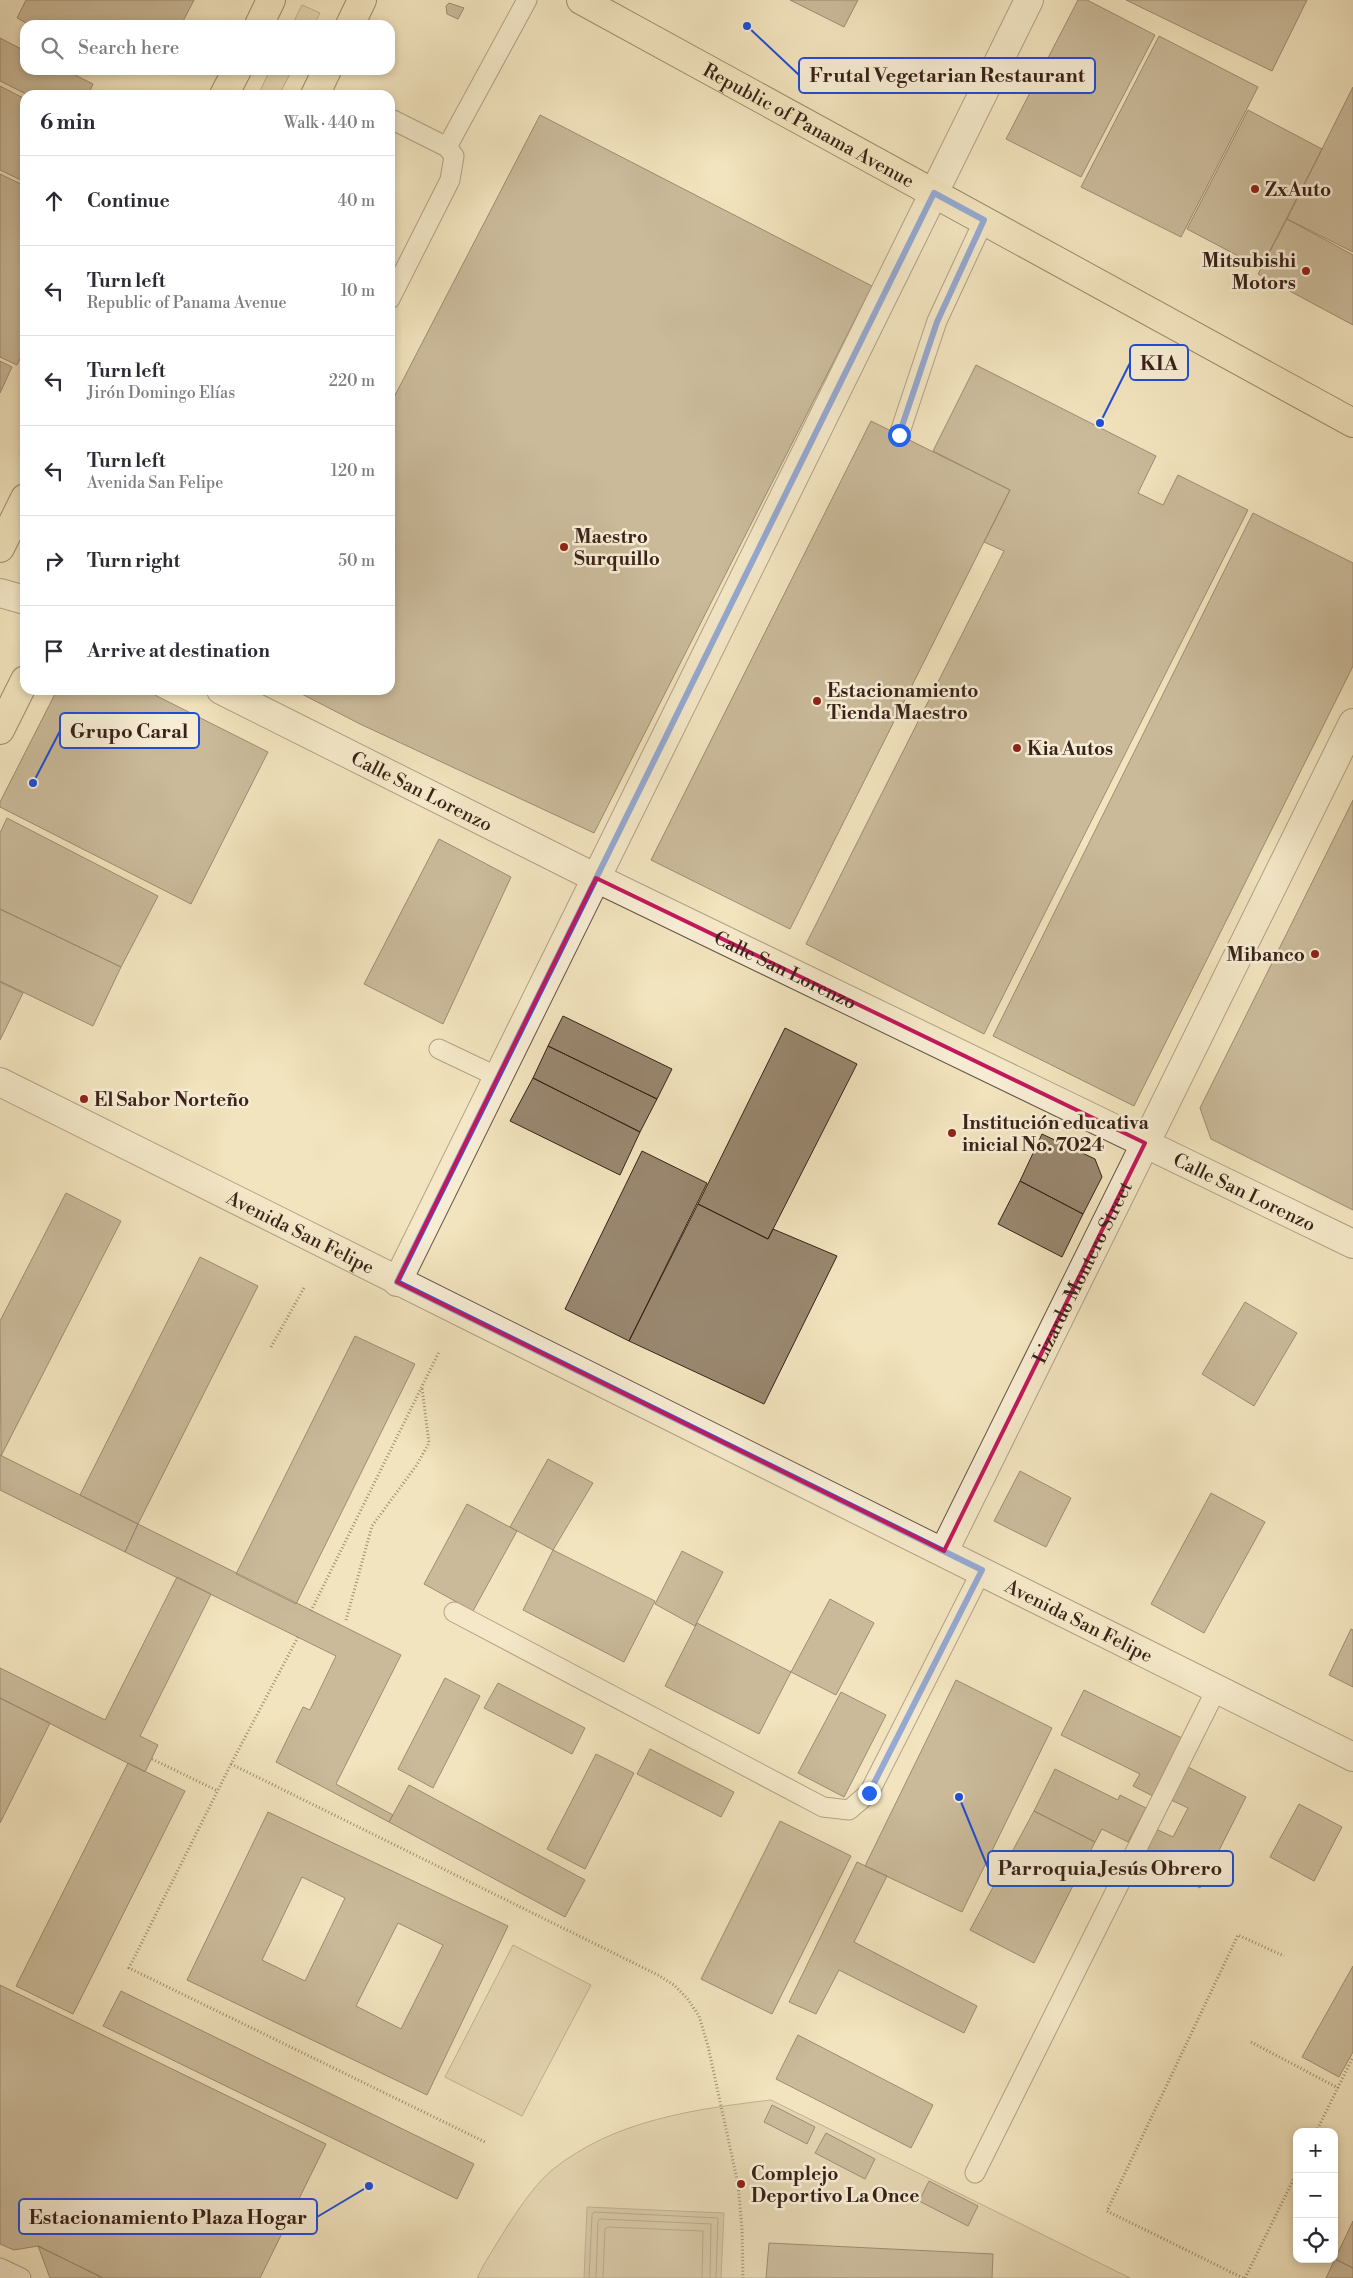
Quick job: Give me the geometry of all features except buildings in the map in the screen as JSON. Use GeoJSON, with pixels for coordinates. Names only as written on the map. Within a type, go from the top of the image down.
{"type":"FeatureCollection","features":[{"type":"Feature","properties":{"kind":"main road"},"geometry":{"type":"LineString","coordinates":[[261,20],[271,0]]}},
{"type":"Feature","properties":{"kind":"main road"},"geometry":{"type":"LineString","coordinates":[[352,20],[362,0]]}},
{"type":"Feature","properties":{"kind":"main road","name":"Republic of Panama Avenue"},"geometry":{"type":"LineString","coordinates":[[581,0],[1353,422]]}},
{"type":"Feature","properties":{"kind":"main road"},"geometry":{"type":"LineString","coordinates":[[226,90],[234,75]]}},
{"type":"Feature","properties":{"kind":"main road"},"geometry":{"type":"LineString","coordinates":[[318,90],[325,75]]}},
{"type":"Feature","properties":{"kind":"main road"},"geometry":{"type":"LineString","coordinates":[[0,548],[20,508]]}},
{"type":"Feature","properties":{"kind":"main road"},"geometry":{"type":"LineString","coordinates":[[0,730],[20,690]]}},
{"type":"Feature","properties":{"kind":"street"},"geometry":{"type":"LineString","coordinates":[[397,1282],[1029,0]]}},
{"type":"Feature","properties":{"kind":"street"},"geometry":{"type":"LineString","coordinates":[[0,594],[20,599]]}},
{"type":"Feature","properties":{"kind":"street","name":"Calle San Lorenzo"},"geometry":{"type":"LineString","coordinates":[[231,695],[596,878],[1353,1244]]}},
{"type":"Feature","properties":{"kind":"street","name":"Lizardo Montero Street"},"geometry":{"type":"LineString","coordinates":[[944,1551],[1353,723]]}},
{"type":"Feature","properties":{"kind":"street","name":"Avenida San Felipe"},"geometry":{"type":"LineString","coordinates":[[0,1082],[397,1282],[944,1551],[1353,1757]]}},
{"type":"Feature","properties":{"kind":"lane"},"geometry":{"type":"LineString","coordinates":[[447,147],[527,0]]}},
{"type":"Feature","properties":{"kind":"lane"},"geometry":{"type":"LineString","coordinates":[[395,121],[447,147],[454,156],[450,180],[395,289]]}},
{"type":"Feature","properties":{"kind":"lane"},"geometry":{"type":"LineString","coordinates":[[899,435],[937,322],[984,220]]}},
{"type":"Feature","properties":{"kind":"lane"},"geometry":{"type":"LineString","coordinates":[[439,1049],[498,1077]]}},
{"type":"Feature","properties":{"kind":"lane"},"geometry":{"type":"LineString","coordinates":[[454,1612],[823,1807],[849,1810],[869,1793],[982,1570]]}},
{"type":"Feature","properties":{"kind":"lane"},"geometry":{"type":"LineString","coordinates":[[975,2173],[1217,1688]]}},
{"type":"Feature","properties":{"kind":"lane"},"geometry":{"type":"LineString","coordinates":[[0,2268],[21,2278]]}},
{"type":"Feature","properties":{"kind":"path"},"geometry":{"type":"LineString","coordinates":[[271,1347],[305,1286]]}},
{"type":"Feature","properties":{"kind":"path"},"geometry":{"type":"LineString","coordinates":[[311,1611],[439,1352]]}},
{"type":"Feature","properties":{"kind":"path"},"geometry":{"type":"LineString","coordinates":[[346,1620],[372,1526],[416,1466],[430,1443],[422,1388]]}},
{"type":"Feature","properties":{"kind":"path"},"geometry":{"type":"LineString","coordinates":[[298,1637],[231,1764],[129,1968],[485,2142]]}},
{"type":"Feature","properties":{"kind":"path"},"geometry":{"type":"LineString","coordinates":[[152,1758],[218,1791]]}},
{"type":"Feature","properties":{"kind":"path"},"geometry":{"type":"LineString","coordinates":[[231,1764],[658,1975],[674,1985],[687,1998],[699,2016],[708,2046],[738,2184],[742,2229],[742,2278]]}},
{"type":"Feature","properties":{"kind":"path"},"geometry":{"type":"LineString","coordinates":[[1284,1956],[1238,1935],[1107,2211],[1244,2278],[1296,2173]]}},
{"type":"Feature","properties":{"kind":"path"},"geometry":{"type":"LineString","coordinates":[[1251,2042],[1338,2088]]}},
{"type":"Feature","properties":{"kind":"path"},"geometry":{"type":"LineString","coordinates":[[1318,2128],[1353,2056]]}},
{"type":"Feature","properties":{"kind":"highlighted area"},"geometry":{"type":"Polygon","coordinates":[[[596,878],[1145,1143],[944,1551],[397,1282],[596,878]]]}},
{"type":"Feature","properties":{"kind":"shaded area"},"geometry":{"type":"Polygon","coordinates":[[[302,5],[320,13],[316,20],[294,20],[302,5]]]}},
{"type":"Feature","properties":{"kind":"shaded area"},"geometry":{"type":"Polygon","coordinates":[[[268,75],[289,75],[282,90],[260,90],[268,75]]]}},
{"type":"Feature","properties":{"kind":"shaded area"},"geometry":{"type":"Polygon","coordinates":[[[513,1945],[591,1985],[522,2116],[445,2077],[513,1945]]]}},
{"type":"Feature","properties":{"kind":"shaded area","name":"Complejo Deportivo La Once"},"geometry":{"type":"Polygon","coordinates":[[[771,2100],[1130,2278],[477,2278],[523,2202],[542,2179],[576,2153],[628,2128],[656,2120],[713,2108],[771,2100]]]}},
{"type":"Feature","properties":{"kind":"water"},"geometry":{"type":"Polygon","coordinates":[[[587,2207],[724,2213],[721,2278],[584,2278],[587,2207]]]}},
{"type":"Feature","properties":{"kind":"place","name":"Frutal Vegetarian Restaurant"},"geometry":{"type":"Point","coordinates":[747,26]}},
{"type":"Feature","properties":{"kind":"place","name":"ZxAuto"},"geometry":{"type":"Point","coordinates":[1255,189]}},
{"type":"Feature","properties":{"kind":"place","name":"Mitsubishi Motors"},"geometry":{"type":"Point","coordinates":[1306,271]}},
{"type":"Feature","properties":{"kind":"place","name":"KIA"},"geometry":{"type":"Point","coordinates":[1100,423]}},
{"type":"Feature","properties":{"kind":"place","name":"Maestro Surquillo"},"geometry":{"type":"Point","coordinates":[564,547]}},
{"type":"Feature","properties":{"kind":"place","name":"Estacionamiento Tienda Maestro"},"geometry":{"type":"Point","coordinates":[817,701]}},
{"type":"Feature","properties":{"kind":"place","name":"Kia Autos"},"geometry":{"type":"Point","coordinates":[1017,748]}},
{"type":"Feature","properties":{"kind":"place","name":"Grupo Caral"},"geometry":{"type":"Point","coordinates":[33,783]}},
{"type":"Feature","properties":{"kind":"place","name":"Mibanco"},"geometry":{"type":"Point","coordinates":[1315,954]}},
{"type":"Feature","properties":{"kind":"place","name":"El Sabor Norteño"},"geometry":{"type":"Point","coordinates":[84,1099]}},
{"type":"Feature","properties":{"kind":"place","name":"Institución educativa inicial No. 7024"},"geometry":{"type":"Point","coordinates":[952,1133]}},
{"type":"Feature","properties":{"kind":"place","name":"Parroquia Jesús Obrero"},"geometry":{"type":"Point","coordinates":[959,1797]}},
{"type":"Feature","properties":{"kind":"place","name":"Complejo Deportivo La Once"},"geometry":{"type":"Point","coordinates":[741,2184]}},
{"type":"Feature","properties":{"kind":"place","name":"Estacionamiento Plaza Hogar"},"geometry":{"type":"Point","coordinates":[369,2186]}},
{"type":"Feature","properties":{"kind":"route"},"geometry":{"type":"LineString","coordinates":[[869,1793],[982,1570],[397,1282],[934,193],[984,220],[937,322],[899,435]]}}]}
